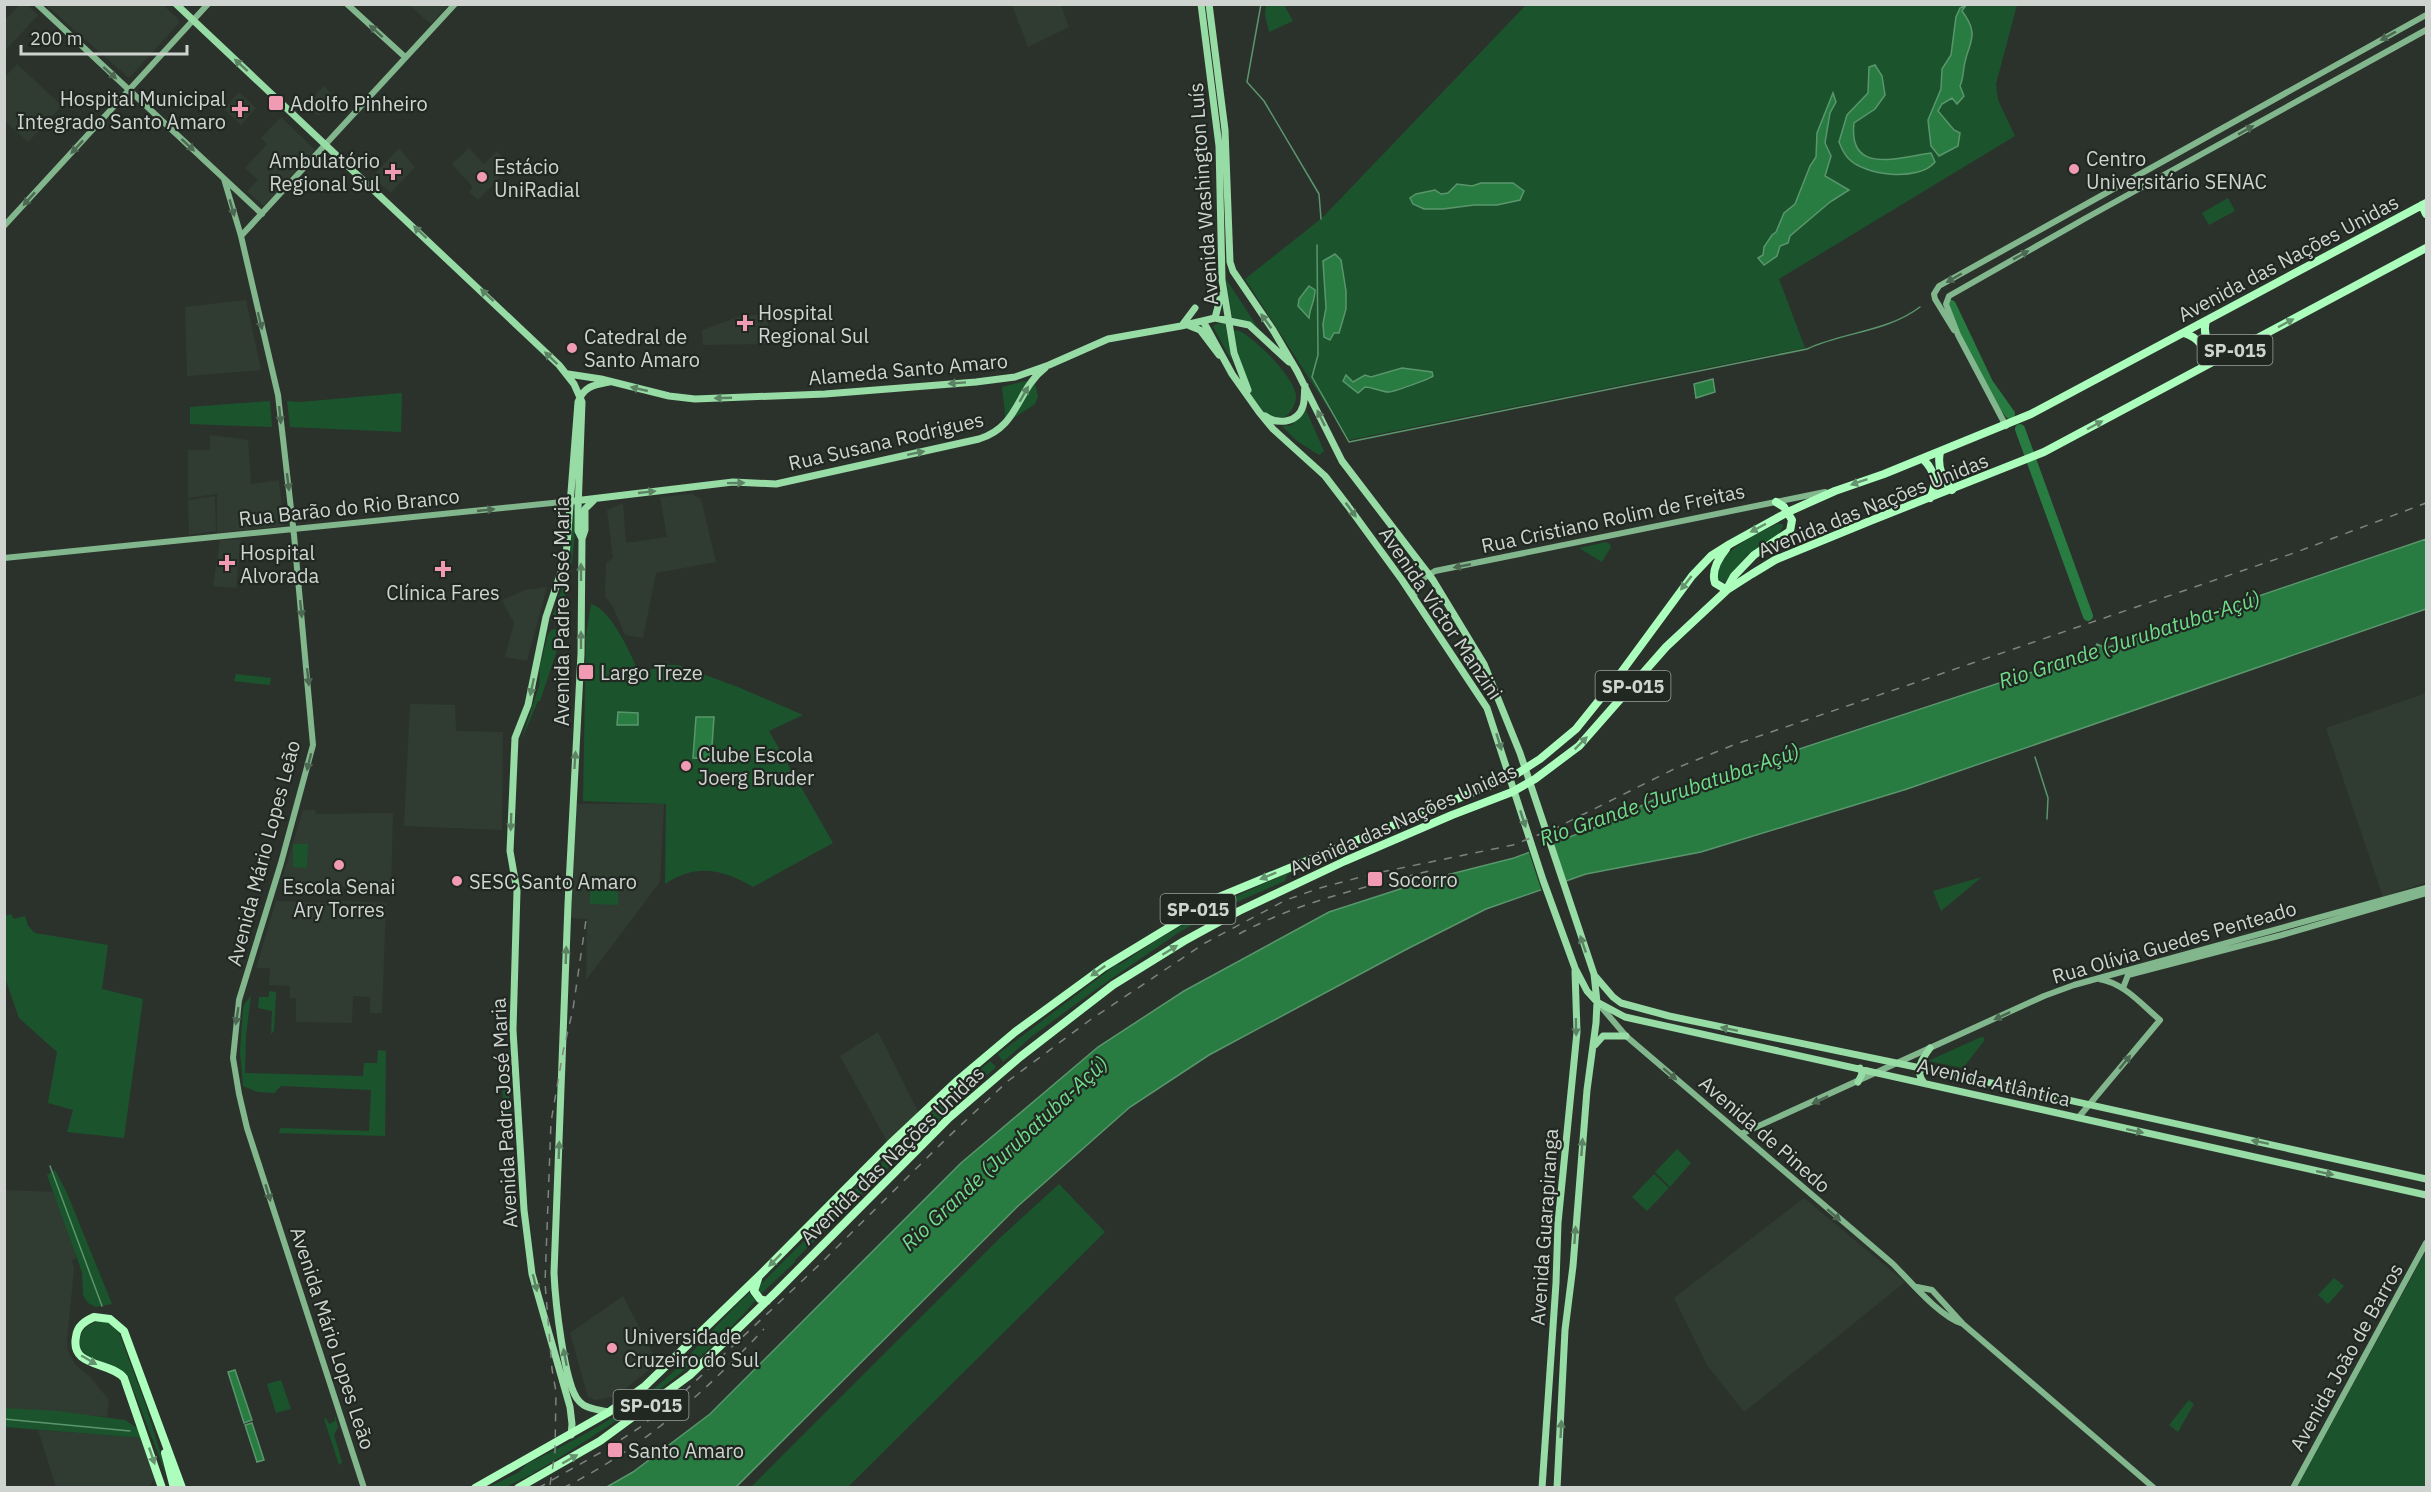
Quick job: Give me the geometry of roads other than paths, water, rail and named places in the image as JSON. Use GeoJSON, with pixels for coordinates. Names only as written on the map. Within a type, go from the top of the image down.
{"type":"FeatureCollection","features":[{"type":"Feature","properties":{"kind":"highway"},"geometry":{"type":"LineString","coordinates":[[2424,204],[2427,214]]}},
{"type":"Feature","properties":{"kind":"highway","name":"Avenida das Nações Unidas"},"geometry":{"type":"LineString","coordinates":[[2009,425],[2424,204]]}},
{"type":"Feature","properties":{"kind":"highway"},"geometry":{"type":"LineString","coordinates":[[2388,269],[2392,263],[2427,242]]}},
{"type":"Feature","properties":{"kind":"highway","name":"Avenida das Nações Unidas"},"geometry":{"type":"LineString","coordinates":[[518,1488],[600,1441],[662,1397],[767,1301],[949,1118],[1020,1057],[1113,985],[1184,941],[1249,906],[1366,852],[1512,792],[1535,779],[1579,746],[1666,647],[1727,590],[1775,561],[2044,452],[2427,248]]}},
{"type":"Feature","properties":{"kind":"highway"},"geometry":{"type":"LineString","coordinates":[[2206,321],[2204,331],[2210,345],[2215,353],[2224,356]]}},
{"type":"Feature","properties":{"kind":"highway"},"geometry":{"type":"LineString","coordinates":[[2184,333],[2194,336],[2199,341],[2208,358],[2203,368]]}},
{"type":"Feature","properties":{"kind":"highway","name":"SP-015"},"geometry":{"type":"LineString","coordinates":[[1835,491],[2009,425]]}},
{"type":"Feature","properties":{"kind":"highway"},"geometry":{"type":"LineString","coordinates":[[1940,452],[1939,467],[1952,490]]}},
{"type":"Feature","properties":{"kind":"highway"},"geometry":{"type":"LineString","coordinates":[[1923,459],[1935,479],[1934,491],[1930,498]]}},
{"type":"Feature","properties":{"kind":"highway","name":"Avenida das Nações Unidas"},"geometry":{"type":"LineString","coordinates":[[475,1488],[609,1412],[667,1367],[884,1149],[976,1064],[1015,1032],[1104,967],[1219,897],[1515,775],[1576,729],[1698,568],[1730,544],[1788,512],[1835,491]]}},
{"type":"Feature","properties":{"kind":"highway"},"geometry":{"type":"LineString","coordinates":[[1730,544],[1717,562],[1713,579],[1715,583],[1727,590],[1734,576],[1754,555],[1788,534],[1792,524],[1788,512],[1776,502]]}},
{"type":"Feature","properties":{"kind":"highway"},"geometry":{"type":"LineString","coordinates":[[760,1275],[754,1291],[760,1299],[767,1301]]}},
{"type":"Feature","properties":{"kind":"highway"},"geometry":{"type":"LineString","coordinates":[[160,1486],[124,1378],[112,1369],[82,1359],[75,1344],[79,1327],[94,1317],[110,1319],[124,1332],[182,1488]]}},
{"type":"Feature","properties":{"kind":"highway"},"geometry":{"type":"LineString","coordinates":[[159,1426],[174,1488]]}},
{"type":"Feature","properties":{"kind":"main road","name":"Avenida Padre José Maria"},"geometry":{"type":"LineString","coordinates":[[176,4],[568,374],[580,396],[582,427],[575,500],[566,557],[551,600],[531,694],[514,746],[510,851],[517,902],[513,1030],[524,1210],[532,1274],[570,1407],[571,1435]]}},
{"type":"Feature","properties":{"kind":"main road","name":"Avenida Washington Luís"},"geometry":{"type":"LineString","coordinates":[[1201,4],[1220,146],[1222,280],[1234,353],[1245,385],[1259,412]]}},
{"type":"Feature","properties":{"kind":"main road","name":"Avenida Washington Luís"},"geometry":{"type":"LineString","coordinates":[[1209,4],[1225,130],[1230,262],[1238,280],[1273,330],[1297,371]]}},
{"type":"Feature","properties":{"kind":"main road"},"geometry":{"type":"LineString","coordinates":[[1215,318],[1221,300],[1222,280]]}},
{"type":"Feature","properties":{"kind":"main road"},"geometry":{"type":"LineString","coordinates":[[1181,326],[1195,308]]}},
{"type":"Feature","properties":{"kind":"main road","name":"Alameda Santo Amaro"},"geometry":{"type":"LineString","coordinates":[[568,374],[669,396],[695,399],[825,394],[976,382],[1015,377],[1108,339],[1215,318],[1240,321],[1257,330],[1297,371]]}},
{"type":"Feature","properties":{"kind":"main road","name":"Avenida Víctor Manzini"},"geometry":{"type":"LineString","coordinates":[[1203,321],[1232,374],[1259,412],[1273,429],[1324,477],[1414,598],[1487,708],[1575,968]]}},
{"type":"Feature","properties":{"kind":"main road"},"geometry":{"type":"LineString","coordinates":[[1181,326],[1192,326],[1200,330],[1232,374]]}},
{"type":"Feature","properties":{"kind":"main road","name":"Rua Susana Rodrigues"},"geometry":{"type":"LineString","coordinates":[[697,486],[733,482],[776,484],[988,436],[1004,426],[1035,377],[1049,365]]}},
{"type":"Feature","properties":{"kind":"main road","name":"Avenida Víctor Manzini"},"geometry":{"type":"LineString","coordinates":[[1297,371],[1342,461],[1427,574],[1484,664],[1520,753],[1594,974]]}},
{"type":"Feature","properties":{"kind":"main road"},"geometry":{"type":"LineString","coordinates":[[580,396],[593,384],[609,382]]}},
{"type":"Feature","properties":{"kind":"main road"},"geometry":{"type":"LineString","coordinates":[[1259,412],[1270,420],[1279,422],[1291,420],[1303,407],[1305,386]]}},
{"type":"Feature","properties":{"kind":"main road","name":"Rua Barão do Rio Branco"},"geometry":{"type":"LineString","coordinates":[[575,500],[697,486]]}},
{"type":"Feature","properties":{"kind":"main road"},"geometry":{"type":"LineString","coordinates":[[582,539],[585,530],[585,509],[598,497]]}},
{"type":"Feature","properties":{"kind":"main road","name":"Avenida Padre José Maria"},"geometry":{"type":"LineString","coordinates":[[575,500],[578,531],[582,539],[581,654],[554,1252],[555,1304],[572,1389],[578,1401],[583,1405],[609,1412]]}},
{"type":"Feature","properties":{"kind":"main road","name":"Avenida Guarapiranga"},"geometry":{"type":"LineString","coordinates":[[1542,1488],[1558,1223],[1577,1032],[1575,968]]}},
{"type":"Feature","properties":{"kind":"main road","name":"Avenida Atlântica"},"geometry":{"type":"LineString","coordinates":[[1575,968],[1587,991],[1597,1002],[1626,1017],[2427,1195]]}},
{"type":"Feature","properties":{"kind":"main road","name":"Avenida Guarapiranga"},"geometry":{"type":"LineString","coordinates":[[1557,1488],[1565,1330],[1597,1002],[1594,974]]}},
{"type":"Feature","properties":{"kind":"main road","name":"Avenida Atlântica"},"geometry":{"type":"LineString","coordinates":[[1594,974],[1612,997],[1629,1006],[1919,1067],[2427,1179]]}},
{"type":"Feature","properties":{"kind":"main road"},"geometry":{"type":"LineString","coordinates":[[1593,1050],[1597,1040],[1603,1036],[1626,1036]]}},
{"type":"Feature","properties":{"kind":"main road"},"geometry":{"type":"LineString","coordinates":[[1924,1083],[1920,1077],[1919,1067],[1930,1048]]}},
{"type":"Feature","properties":{"kind":"main road"},"geometry":{"type":"LineString","coordinates":[[1858,1082],[1862,1074],[1860,1068]]}},
{"type":"Feature","properties":{"kind":"main road"},"geometry":{"type":"LineString","coordinates":[[541,1307],[549,1310],[555,1304]]}},
{"type":"Feature","properties":{"kind":"street"},"geometry":{"type":"LineString","coordinates":[[37,4],[262,214]]}},
{"type":"Feature","properties":{"kind":"street"},"geometry":{"type":"LineString","coordinates":[[4,226],[208,4]]}},
{"type":"Feature","properties":{"kind":"street"},"geometry":{"type":"LineString","coordinates":[[347,4],[405,57]]}},
{"type":"Feature","properties":{"kind":"street"},"geometry":{"type":"LineString","coordinates":[[241,236],[454,4]]}},
{"type":"Feature","properties":{"kind":"street"},"geometry":{"type":"LineString","coordinates":[[1958,335],[1947,322],[1935,299],[1934,294],[1939,286],[2427,15]]}},
{"type":"Feature","properties":{"kind":"street"},"geometry":{"type":"LineString","coordinates":[[2009,425],[1958,335],[1946,304],[1953,293],[2427,30]]}},
{"type":"Feature","properties":{"kind":"street"},"geometry":{"type":"LineString","coordinates":[[2299,101],[2305,95],[2306,82]]}},
{"type":"Feature","properties":{"kind":"street","name":"Avenida Mário Lopes Leão"},"geometry":{"type":"LineString","coordinates":[[224,179],[241,236],[278,395],[294,530],[313,745],[281,863],[239,1000],[233,1058],[238,1094],[247,1128],[364,1488]]}},
{"type":"Feature","properties":{"kind":"street","name":"Rua Cristiano Rolim de Freitas"},"geometry":{"type":"LineString","coordinates":[[1427,574],[1835,491]]}},
{"type":"Feature","properties":{"kind":"street","name":"Rua Barão do Rio Branco"},"geometry":{"type":"LineString","coordinates":[[4,558],[575,500]]}},
{"type":"Feature","properties":{"kind":"street"},"geometry":{"type":"LineString","coordinates":[[1414,598],[1416,583],[1427,574]]}},
{"type":"Feature","properties":{"kind":"street","name":"Rua Olívia Guedes Penteado"},"geometry":{"type":"LineString","coordinates":[[1741,1134],[2044,996],[2095,978],[2427,891]]}},
{"type":"Feature","properties":{"kind":"street","name":"Rua Olívia Guedes Penteado"},"geometry":{"type":"LineString","coordinates":[[2123,988],[2128,975],[2266,939],[2427,891]]}},
{"type":"Feature","properties":{"kind":"street"},"geometry":{"type":"LineString","coordinates":[[2078,1118],[2160,1020],[2123,988],[2111,981],[2095,978]]}},
{"type":"Feature","properties":{"kind":"street","name":"Avenida de Pinedo"},"geometry":{"type":"LineString","coordinates":[[1597,1002],[1626,1036],[1917,1287],[1929,1300],[1957,1322],[1963,1324]]}},
{"type":"Feature","properties":{"kind":"street","name":"Avenida João de Barros"},"geometry":{"type":"LineString","coordinates":[[2293,1488],[2427,1243]]}},
{"type":"Feature","properties":{"kind":"street","name":"Avenida de Pinedo"},"geometry":{"type":"LineString","coordinates":[[1917,1287],[1932,1290],[1963,1324],[2154,1488]]}},
{"type":"Feature","properties":{"kind":"water"},"geometry":{"type":"Polygon","coordinates":[[[1966,5],[1962,11],[1971,27],[1972,39],[1960,86],[1964,96],[1957,104],[1952,98],[1942,104],[1938,111],[1954,130],[1960,133],[1958,146],[1939,156],[1931,146],[1928,120],[1941,89],[1942,69],[1951,55],[1956,17],[1960,8],[1966,5]]]}},
{"type":"Feature","properties":{"kind":"water"},"geometry":{"type":"Polygon","coordinates":[[[1875,65],[1882,76],[1885,95],[1875,109],[1854,123],[1854,140],[1859,151],[1867,157],[1878,159],[1931,153],[1935,162],[1927,168],[1905,174],[1878,172],[1856,164],[1843,150],[1839,142],[1847,115],[1868,93],[1869,67],[1875,65]]]}},
{"type":"Feature","properties":{"kind":"water"},"geometry":{"type":"Polygon","coordinates":[[[1833,93],[1836,102],[1830,113],[1825,143],[1831,156],[1825,176],[1849,190],[1830,202],[1790,236],[1788,243],[1780,246],[1777,256],[1764,265],[1758,258],[1763,255],[1764,247],[1776,232],[1784,213],[1795,204],[1810,166],[1816,157],[1817,133],[1833,93]]]}},
{"type":"Feature","properties":{"kind":"water"},"geometry":{"type":"Polygon","coordinates":[[[1481,183],[1513,183],[1524,191],[1520,200],[1497,205],[1443,209],[1424,209],[1413,204],[1410,198],[1416,194],[1435,190],[1441,194],[1448,193],[1457,184],[1472,186],[1481,183]]]}},
{"type":"Feature","properties":{"kind":"water"},"geometry":{"type":"Polygon","coordinates":[[[1335,254],[1341,260],[1346,291],[1346,309],[1339,333],[1334,333],[1330,340],[1324,337],[1323,324],[1326,308],[1323,261],[1335,254]]]}},
{"type":"Feature","properties":{"kind":"water"},"geometry":{"type":"Polygon","coordinates":[[[1309,286],[1315,290],[1309,318],[1298,306],[1299,299],[1309,286]]]}},
{"type":"Feature","properties":{"kind":"water"},"geometry":{"type":"Polygon","coordinates":[[[1402,368],[1432,372],[1433,376],[1389,392],[1365,387],[1358,393],[1343,381],[1346,375],[1353,382],[1365,375],[1371,377],[1402,368]]]}},
{"type":"Feature","properties":{"kind":"water"},"geometry":{"type":"Polygon","coordinates":[[[1713,379],[1715,392],[1696,398],[1694,384],[1713,379]]]}},
{"type":"Feature","properties":{"kind":"water","name":"Rio Grande (Jurubatuba-Açú)"},"geometry":{"type":"Polygon","coordinates":[[[2426,539],[2426,609],[1907,789],[1701,852],[1586,874],[1486,909],[1407,949],[1209,1055],[1130,1107],[1018,1206],[736,1487],[605,1488],[633,1472],[710,1414],[961,1163],[1098,1047],[1184,991],[1329,912],[1431,879],[1514,858],[1601,825],[1672,791],[2093,652],[2097,644],[2106,648],[2426,539]]]}},
{"type":"Feature","properties":{"kind":"water"},"geometry":{"type":"Polygon","coordinates":[[[618,712],[638,713],[638,725],[617,725],[618,712]]]}},
{"type":"Feature","properties":{"kind":"water"},"geometry":{"type":"Polygon","coordinates":[[[696,717],[714,717],[711,759],[693,758],[696,717]]]}},
{"type":"Feature","properties":{"kind":"water"},"geometry":{"type":"Polygon","coordinates":[[[235,1370],[252,1420],[244,1423],[228,1372],[235,1370]]]}},
{"type":"Feature","properties":{"kind":"water"},"geometry":{"type":"Polygon","coordinates":[[[252,1423],[264,1460],[257,1462],[245,1425],[252,1423]]]}},
{"type":"Feature","properties":{"kind":"waterway"},"geometry":{"type":"LineString","coordinates":[[1261,4],[1247,82],[1264,101],[1319,194],[1321,219]]}},
{"type":"Feature","properties":{"kind":"waterway"},"geometry":{"type":"LineString","coordinates":[[1317,245],[1318,355],[1312,377],[1349,442],[1807,349],[1893,322],[1920,307]]}},
{"type":"Feature","properties":{"kind":"waterway"},"geometry":{"type":"LineString","coordinates":[[1951,305],[1988,383],[2010,414]]}},
{"type":"Feature","properties":{"kind":"waterway"},"geometry":{"type":"LineString","coordinates":[[2020,429],[2088,616]]}},
{"type":"Feature","properties":{"kind":"waterway"},"geometry":{"type":"LineString","coordinates":[[2035,757],[2048,798],[2047,819]]}},
{"type":"Feature","properties":{"kind":"waterway"},"geometry":{"type":"LineString","coordinates":[[50,1166],[102,1306]]}},
{"type":"Feature","properties":{"kind":"waterway"},"geometry":{"type":"LineString","coordinates":[[4,1419],[130,1431]]}},
{"type":"Feature","properties":{"kind":"railway"},"geometry":{"type":"LineString","coordinates":[[538,1488],[639,1428],[685,1391],[819,1265],[1008,1081],[1090,1020],[1205,943],[1286,900],[1372,874],[1513,845],[1558,827],[1674,769],[1736,744],[2294,553],[2426,503]]}},
{"type":"Feature","properties":{"kind":"railway"},"geometry":{"type":"LineString","coordinates":[[1239,934],[1308,904],[1429,871]]}},
{"type":"Feature","properties":{"kind":"railway"},"geometry":{"type":"LineString","coordinates":[[550,1485],[555,1452],[556,1392],[545,1283],[551,1122],[573,1009],[586,920]]}},
{"type":"Feature","properties":{"kind":"railway"},"geometry":{"type":"LineString","coordinates":[[563,1488],[620,1455],[671,1418],[718,1376],[764,1329]]}},
{"type":"Feature","properties":{"kind":"place","name":"Adolfo Pinheiro"},"geometry":{"type":"Point","coordinates":[276,103]}},
{"type":"Feature","properties":{"kind":"place","name":"Hospital Municipal Integrado Santo Amaro"},"geometry":{"type":"Point","coordinates":[240,109]}},
{"type":"Feature","properties":{"kind":"place","name":"Centro Universitário SENAC"},"geometry":{"type":"Point","coordinates":[2074,169]}},
{"type":"Feature","properties":{"kind":"place","name":"Ambulatório Regional Sul"},"geometry":{"type":"Point","coordinates":[393,172]}},
{"type":"Feature","properties":{"kind":"place","name":"Estácio UniRadial"},"geometry":{"type":"Point","coordinates":[482,177]}},
{"type":"Feature","properties":{"kind":"place","name":"Hospital Regional Sul"},"geometry":{"type":"Point","coordinates":[745,323]}},
{"type":"Feature","properties":{"kind":"place","name":"Catedral de Santo Amaro"},"geometry":{"type":"Point","coordinates":[572,348]}},
{"type":"Feature","properties":{"kind":"place","name":"Hospital Alvorada"},"geometry":{"type":"Point","coordinates":[227,563]}},
{"type":"Feature","properties":{"kind":"place","name":"Clínica Fares"},"geometry":{"type":"Point","coordinates":[443,569]}},
{"type":"Feature","properties":{"kind":"place","name":"Largo Treze"},"geometry":{"type":"Point","coordinates":[586,672]}},
{"type":"Feature","properties":{"kind":"place","name":"Clube Escola Joerg Bruder"},"geometry":{"type":"Point","coordinates":[686,766]}},
{"type":"Feature","properties":{"kind":"place","name":"Escola Senai Ary Torres"},"geometry":{"type":"Point","coordinates":[339,865]}},
{"type":"Feature","properties":{"kind":"place","name":"Socorro"},"geometry":{"type":"Point","coordinates":[1375,879]}},
{"type":"Feature","properties":{"kind":"place","name":"SESC Santo Amaro"},"geometry":{"type":"Point","coordinates":[457,881]}},
{"type":"Feature","properties":{"kind":"place","name":"Universidade Cruzeiro do Sul"},"geometry":{"type":"Point","coordinates":[612,1348]}},
{"type":"Feature","properties":{"kind":"place","name":"Santo Amaro"},"geometry":{"type":"Point","coordinates":[615,1450]}}]}
